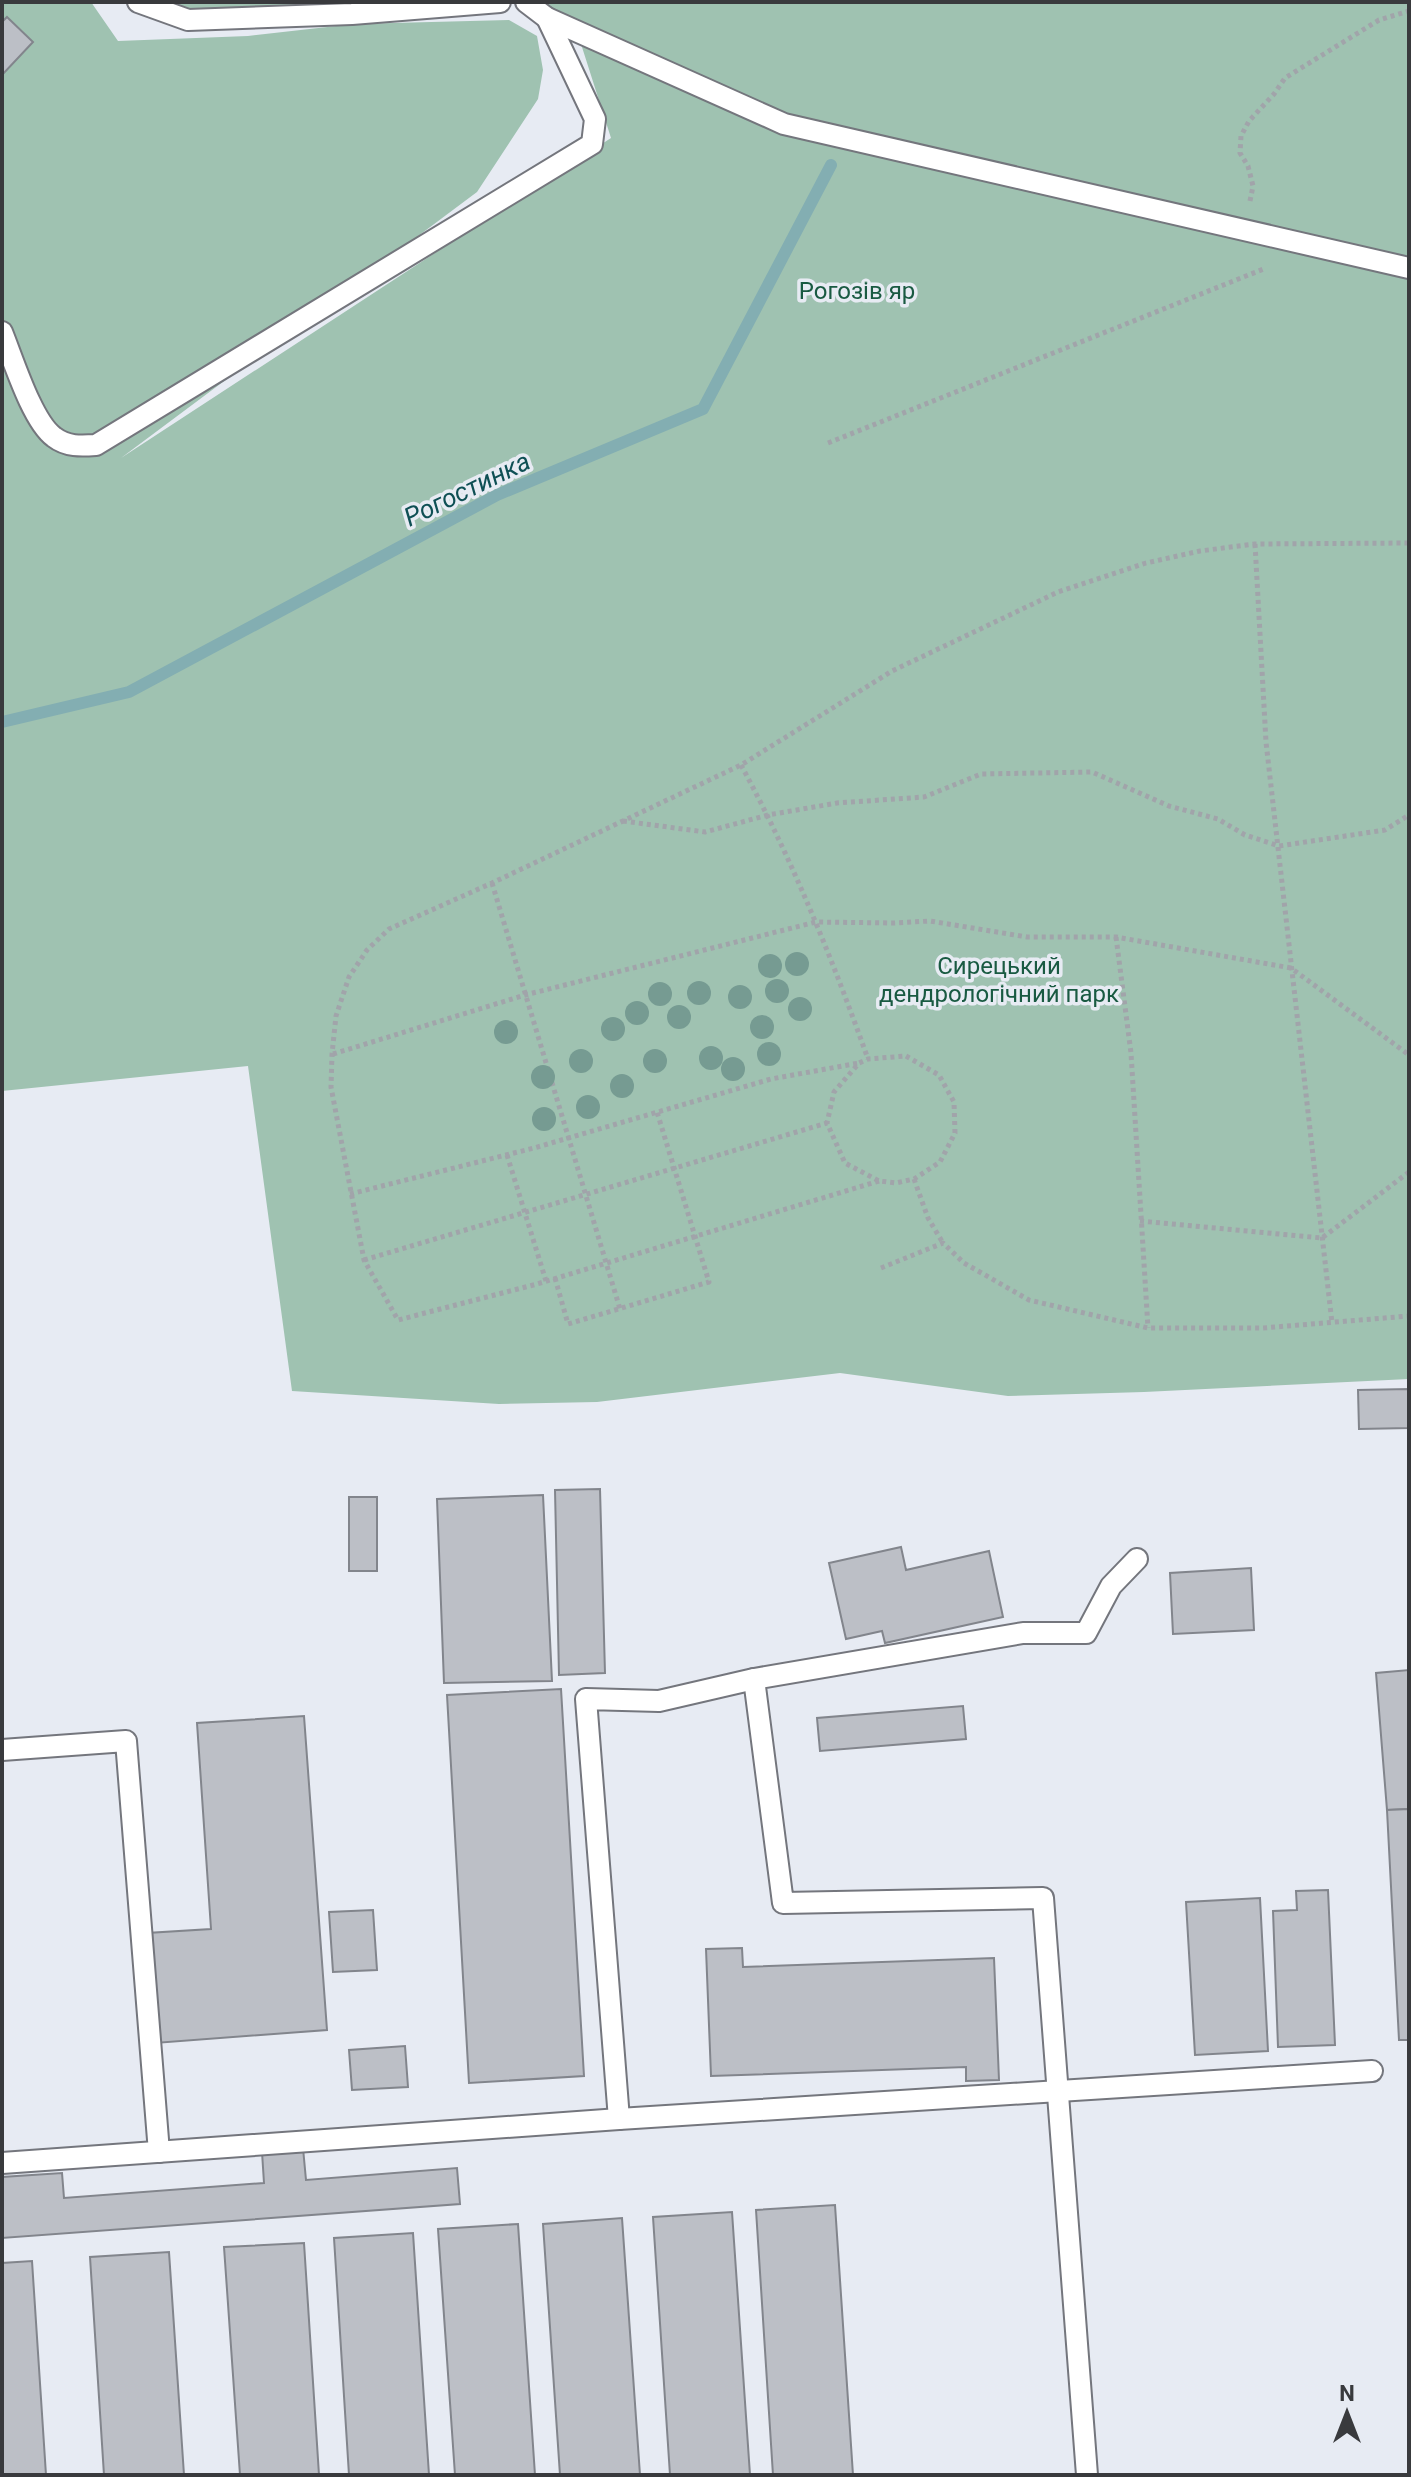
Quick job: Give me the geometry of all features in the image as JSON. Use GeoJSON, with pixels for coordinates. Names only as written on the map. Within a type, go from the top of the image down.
{"type":"FeatureCollection","features":[{"type":"Feature","properties":{"kind":"lane"},"geometry":{"type":"LineString","coordinates":[[138,2],[188,20],[352,14],[500,2]]}},
{"type":"Feature","properties":{"kind":"lane"},"geometry":{"type":"LineString","coordinates":[[526,2],[547,18],[784,124],[1409,268]]}},
{"type":"Feature","properties":{"kind":"lane"},"geometry":{"type":"LineString","coordinates":[[2,332],[39,421],[55,438],[76,447],[96,445],[592,144],[595,119],[547,18]]}},
{"type":"Feature","properties":{"kind":"lane"},"geometry":{"type":"LineString","coordinates":[[619,2119],[586,1699],[659,1701],[754,1679],[1023,1633],[1086,1633],[1111,1586],[1137,1559]]}},
{"type":"Feature","properties":{"kind":"lane"},"geometry":{"type":"LineString","coordinates":[[754,1679],[783,1903],[1043,1898],[1087,2475]]}},
{"type":"Feature","properties":{"kind":"lane"},"geometry":{"type":"LineString","coordinates":[[2,1750],[126,1741],[159,2152]]}},
{"type":"Feature","properties":{"kind":"lane"},"geometry":{"type":"LineString","coordinates":[[2,2163],[619,2119],[1372,2071]]}},
{"type":"Feature","properties":{"kind":"path"},"geometry":{"type":"LineString","coordinates":[[1253,232],[1250,203],[1253,186],[1248,166],[1240,153],[1241,136],[1249,121],[1285,78],[1379,20],[1409,11]]}},
{"type":"Feature","properties":{"kind":"path"},"geometry":{"type":"LineString","coordinates":[[828,443],[1318,247]]}},
{"type":"Feature","properties":{"kind":"path"},"geometry":{"type":"LineString","coordinates":[[879,1181],[546,1281],[398,1320],[364,1260],[331,1087],[336,1016],[349,977],[367,950],[389,929],[741,765],[892,671],[1058,592],[1146,563],[1200,551],[1255,544],[1409,543]]}},
{"type":"Feature","properties":{"kind":"path"},"geometry":{"type":"LineString","coordinates":[[1255,544],[1266,742],[1332,1323]]}},
{"type":"Feature","properties":{"kind":"path"},"geometry":{"type":"LineString","coordinates":[[741,765],[768,815],[816,922],[868,1059]]}},
{"type":"Feature","properties":{"kind":"path"},"geometry":{"type":"LineString","coordinates":[[622,821],[705,832],[768,815],[837,803],[924,797],[981,774],[1092,772],[1169,806],[1218,819],[1245,835],[1279,846],[1385,830],[1409,815]]}},
{"type":"Feature","properties":{"kind":"path"},"geometry":{"type":"LineString","coordinates":[[492,883],[620,1309]]}},
{"type":"Feature","properties":{"kind":"path"},"geometry":{"type":"LineString","coordinates":[[332,1054],[525,995],[816,922],[930,921],[1027,937],[1116,937],[1291,968],[1409,1055]]}},
{"type":"Feature","properties":{"kind":"path"},"geometry":{"type":"LineString","coordinates":[[1116,937],[1131,1053],[1148,1328]]}},
{"type":"Feature","properties":{"kind":"path"},"geometry":{"type":"LineString","coordinates":[[350,1194],[507,1155],[771,1079],[868,1059],[906,1056],[939,1075],[954,1102],[955,1133],[940,1162],[914,1179],[896,1183],[879,1181],[845,1163],[827,1123],[834,1092],[859,1063]]}},
{"type":"Feature","properties":{"kind":"path"},"geometry":{"type":"LineString","coordinates":[[555,1278],[568,1324],[709,1282],[657,1112]]}},
{"type":"Feature","properties":{"kind":"path"},"geometry":{"type":"LineString","coordinates":[[364,1260],[827,1123]]}},
{"type":"Feature","properties":{"kind":"path"},"geometry":{"type":"LineString","coordinates":[[507,1155],[546,1281]]}},
{"type":"Feature","properties":{"kind":"path"},"geometry":{"type":"LineString","coordinates":[[1140,1221],[1322,1238],[1409,1172]]}},
{"type":"Feature","properties":{"kind":"path"},"geometry":{"type":"LineString","coordinates":[[914,1179],[928,1218],[943,1243],[964,1263],[1029,1300],[1148,1328],[1263,1328],[1409,1316]]}},
{"type":"Feature","properties":{"kind":"path"},"geometry":{"type":"LineString","coordinates":[[881,1268],[943,1243]]}},
{"type":"Feature","properties":{"kind":"green space"},"geometry":{"type":"Polygon","coordinates":[[[2,2],[91,2],[118,41],[248,36],[354,24],[509,20],[537,36],[543,70],[538,99],[477,192],[121,458],[611,138],[574,22],[538,2],[1409,2],[1409,1379],[1008,1396],[840,1373],[597,1402],[499,1404],[292,1391],[248,1066],[2,1091],[2,2]]]}},
{"type":"Feature","properties":{"kind":"green space"},"geometry":{"type":"Polygon","coordinates":[[[166,2],[427,2],[190,11],[166,2]]]}},
{"type":"Feature","properties":{"kind":"building"},"geometry":{"type":"Polygon","coordinates":[[[7,17],[33,42],[2,75],[2,22],[7,17]]]}},
{"type":"Feature","properties":{"kind":"building"},"geometry":{"type":"Polygon","coordinates":[[[1409,1389],[1409,1428],[1359,1429],[1358,1390],[1409,1389]]]}},
{"type":"Feature","properties":{"kind":"building"},"geometry":{"type":"Polygon","coordinates":[[[600,1489],[605,1673],[559,1675],[555,1490],[600,1489]]]}},
{"type":"Feature","properties":{"kind":"building"},"geometry":{"type":"Polygon","coordinates":[[[543,1495],[552,1681],[444,1683],[437,1499],[543,1495]]]}},
{"type":"Feature","properties":{"kind":"building"},"geometry":{"type":"Polygon","coordinates":[[[349,1497],[377,1497],[377,1571],[349,1571],[349,1497]]]}},
{"type":"Feature","properties":{"kind":"building"},"geometry":{"type":"Polygon","coordinates":[[[901,1547],[906,1570],[989,1551],[1003,1617],[885,1643],[882,1631],[846,1639],[829,1563],[901,1547]]]}},
{"type":"Feature","properties":{"kind":"building"},"geometry":{"type":"Polygon","coordinates":[[[1251,1568],[1254,1630],[1173,1634],[1170,1573],[1251,1568]]]}},
{"type":"Feature","properties":{"kind":"building"},"geometry":{"type":"Polygon","coordinates":[[[1409,1670],[1409,1809],[1387,1810],[1376,1673],[1409,1670]]]}},
{"type":"Feature","properties":{"kind":"building"},"geometry":{"type":"Polygon","coordinates":[[[561,1689],[584,2076],[469,2083],[447,1695],[561,1689]]]}},
{"type":"Feature","properties":{"kind":"building"},"geometry":{"type":"Polygon","coordinates":[[[963,1706],[966,1739],[820,1751],[817,1718],[963,1706]]]}},
{"type":"Feature","properties":{"kind":"building"},"geometry":{"type":"Polygon","coordinates":[[[304,1716],[327,2030],[155,2043],[147,1933],[211,1929],[197,1723],[304,1716]]]}},
{"type":"Feature","properties":{"kind":"building"},"geometry":{"type":"Polygon","coordinates":[[[1409,1809],[1409,2040],[1399,2040],[1387,1810],[1409,1809]]]}},
{"type":"Feature","properties":{"kind":"building"},"geometry":{"type":"Polygon","coordinates":[[[1328,1890],[1335,2045],[1278,2047],[1273,1911],[1297,1910],[1296,1891],[1328,1890]]]}},
{"type":"Feature","properties":{"kind":"building"},"geometry":{"type":"Polygon","coordinates":[[[1260,1898],[1268,2051],[1195,2055],[1186,1902],[1260,1898]]]}},
{"type":"Feature","properties":{"kind":"building"},"geometry":{"type":"Polygon","coordinates":[[[373,1910],[377,1970],[333,1972],[329,1912],[373,1910]]]}},
{"type":"Feature","properties":{"kind":"building"},"geometry":{"type":"Polygon","coordinates":[[[742,1948],[743,1967],[994,1958],[999,2080],[966,2081],[966,2067],[711,2076],[706,1949],[742,1948]]]}},
{"type":"Feature","properties":{"kind":"building"},"geometry":{"type":"Polygon","coordinates":[[[405,2046],[408,2087],[352,2090],[349,2050],[405,2046]]]}},
{"type":"Feature","properties":{"kind":"building"},"geometry":{"type":"Polygon","coordinates":[[[303,2148],[306,2180],[457,2168],[460,2204],[2,2238],[2,2177],[62,2173],[64,2198],[264,2183],[262,2152],[303,2148]]]}},
{"type":"Feature","properties":{"kind":"building"},"geometry":{"type":"Polygon","coordinates":[[[835,2205],[853,2475],[773,2475],[756,2210],[835,2205]]]}},
{"type":"Feature","properties":{"kind":"building"},"geometry":{"type":"Polygon","coordinates":[[[732,2212],[750,2475],[670,2475],[653,2217],[732,2212]]]}},
{"type":"Feature","properties":{"kind":"building"},"geometry":{"type":"Polygon","coordinates":[[[622,2218],[640,2475],[560,2475],[543,2224],[622,2218]]]}},
{"type":"Feature","properties":{"kind":"building"},"geometry":{"type":"Polygon","coordinates":[[[518,2224],[535,2475],[455,2475],[438,2229],[518,2224]]]}},
{"type":"Feature","properties":{"kind":"building"},"geometry":{"type":"Polygon","coordinates":[[[413,2233],[429,2475],[349,2475],[334,2238],[413,2233]]]}},
{"type":"Feature","properties":{"kind":"building"},"geometry":{"type":"Polygon","coordinates":[[[304,2243],[319,2475],[240,2475],[224,2247],[304,2243]]]}},
{"type":"Feature","properties":{"kind":"building"},"geometry":{"type":"Polygon","coordinates":[[[169,2252],[184,2475],[104,2475],[90,2257],[169,2252]]]}},
{"type":"Feature","properties":{"kind":"building"},"geometry":{"type":"Polygon","coordinates":[[[32,2261],[46,2475],[2,2475],[2,2263],[32,2261]]]}},
{"type":"Feature","properties":{"kind":"waterway","name":"Рогостинка"},"geometry":{"type":"LineString","coordinates":[[2,722],[129,692],[497,495],[703,409],[831,165]]}},
{"type":"Feature","properties":{"kind":"park label","name":"Рогозів яр"},"geometry":{"type":"Point","coordinates":[857,291]}},
{"type":"Feature","properties":{"kind":"park label","name":"Сирецький дендрологічний парк"},"geometry":{"type":"Point","coordinates":[999,980]}}]}
